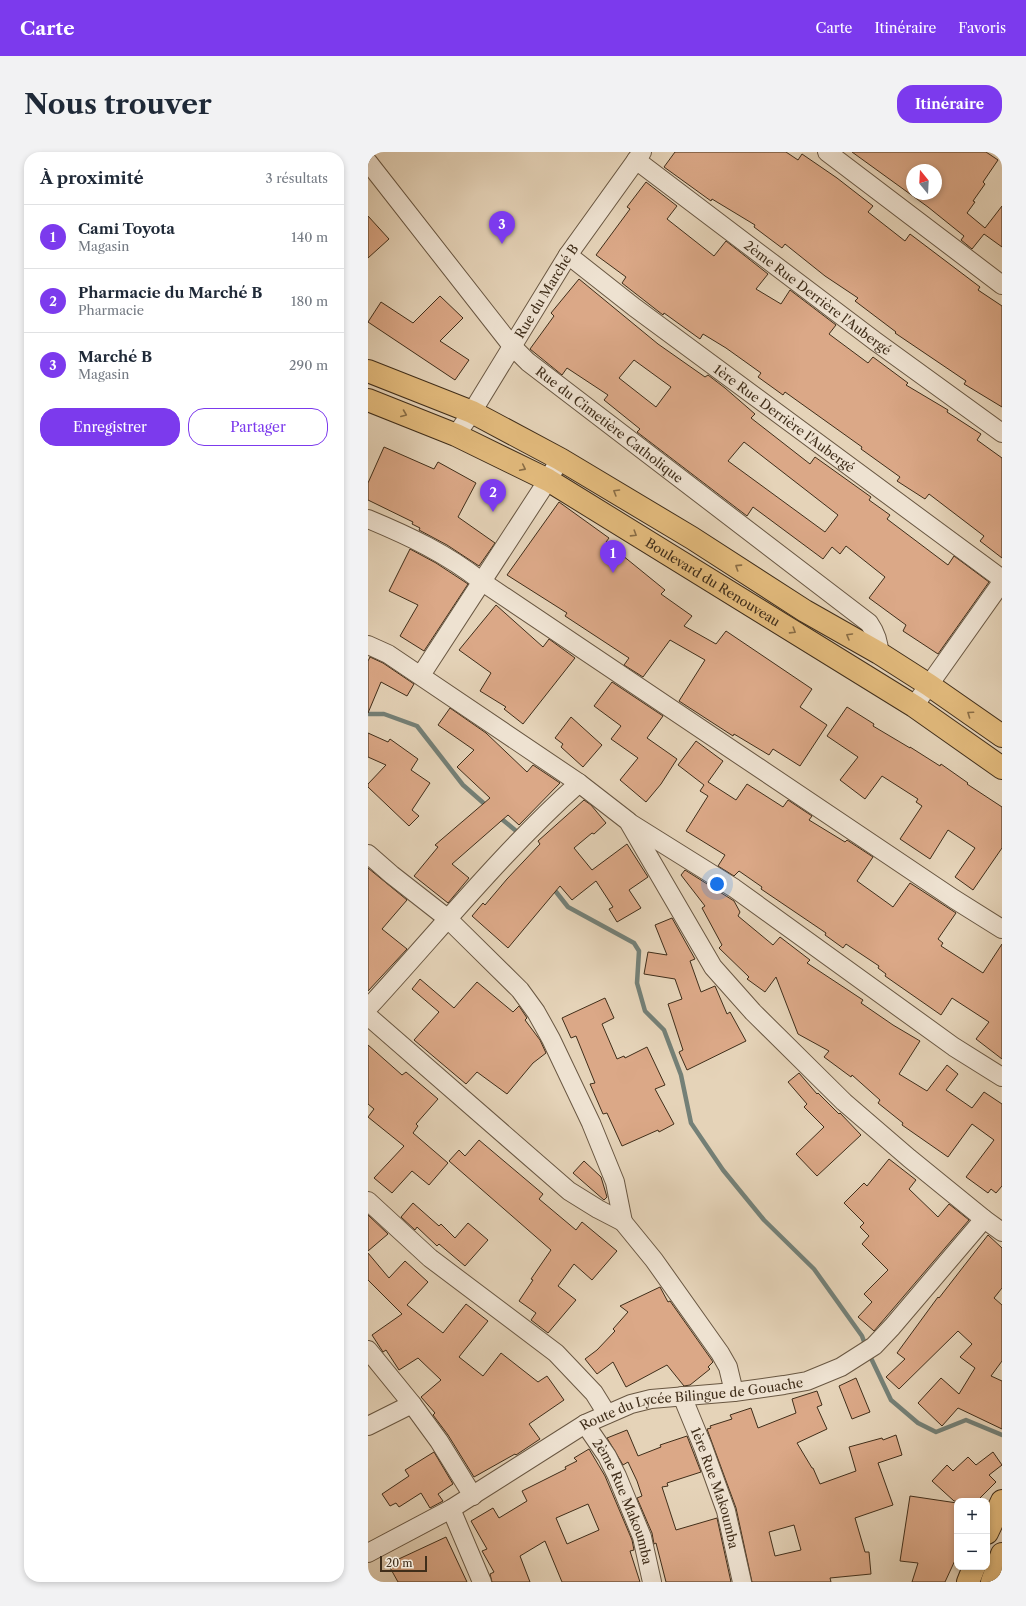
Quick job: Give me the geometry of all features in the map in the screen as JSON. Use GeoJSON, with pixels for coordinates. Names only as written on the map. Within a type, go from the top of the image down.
{"type":"FeatureCollection","features":[{"type":"Feature","properties":{"kind":"main road","name":"Boulevard du Renouveau"},"geometry":{"type":"LineString","coordinates":[[368,371],[472,412],[560,458],[692,538],[805,611],[879,653],[929,685],[1002,736]]}},
{"type":"Feature","properties":{"kind":"main road","name":"Boulevard du Renouveau"},"geometry":{"type":"LineString","coordinates":[[368,400],[456,435],[548,480],[914,706],[1002,768]]}},
{"type":"Feature","properties":{"kind":"main road"},"geometry":{"type":"LineString","coordinates":[[990,1527],[1002,1501]]}},
{"type":"Feature","properties":{"kind":"main road"},"geometry":{"type":"LineString","coordinates":[[992,1582],[1002,1552]]}},
{"type":"Feature","properties":{"kind":"main road"},"geometry":{"type":"LineString","coordinates":[[968,1582],[973,1570]]}},
{"type":"Feature","properties":{"kind":"street"},"geometry":{"type":"LineString","coordinates":[[827,152],[1002,285]]}},
{"type":"Feature","properties":{"kind":"street","name":"Rue du Marché B"},"geometry":{"type":"LineString","coordinates":[[456,435],[472,412],[568,255],[639,156]]}},
{"type":"Feature","properties":{"kind":"street","name":"2ème Rue Derrière l'Aubergé"},"geometry":{"type":"LineString","coordinates":[[639,156],[875,341],[1002,433]]}},
{"type":"Feature","properties":{"kind":"street","name":"Rue du Cimetière Catholique"},"geometry":{"type":"LineString","coordinates":[[368,162],[512,346],[528,362],[869,624],[876,634],[879,644],[879,653]]}},
{"type":"Feature","properties":{"kind":"street","name":"1ère Rue Derrière l'Aubergé"},"geometry":{"type":"LineString","coordinates":[[568,255],[634,307],[1002,579]]}},
{"type":"Feature","properties":{"kind":"street"},"geometry":{"type":"LineString","coordinates":[[421,675],[548,480],[560,458]]}},
{"type":"Feature","properties":{"kind":"street"},"geometry":{"type":"LineString","coordinates":[[368,519],[411,537],[468,570],[482,581],[954,899],[1002,929]]}},
{"type":"Feature","properties":{"kind":"street"},"geometry":{"type":"LineString","coordinates":[[914,706],[1002,582]]}},
{"type":"Feature","properties":{"kind":"street"},"geometry":{"type":"LineString","coordinates":[[368,645],[388,654],[421,675],[579,783],[628,821],[734,888],[954,1047],[1002,1078]]}},
{"type":"Feature","properties":{"kind":"street"},"geometry":{"type":"LineString","coordinates":[[368,1008],[405,968],[447,918],[547,812],[579,783]]}},
{"type":"Feature","properties":{"kind":"street"},"geometry":{"type":"LineString","coordinates":[[628,821],[713,967],[753,1012],[844,1102],[984,1219],[1002,1232]]}},
{"type":"Feature","properties":{"kind":"street"},"geometry":{"type":"LineString","coordinates":[[368,854],[392,875],[447,918],[520,990],[536,1012],[551,1039],[591,1123],[615,1182],[623,1222]]}},
{"type":"Feature","properties":{"kind":"street"},"geometry":{"type":"LineString","coordinates":[[368,1016],[568,1191],[623,1222],[654,1260],[720,1353],[728,1367],[734,1392]]}},
{"type":"Feature","properties":{"kind":"street"},"geometry":{"type":"LineString","coordinates":[[368,1202],[430,1258],[556,1353],[594,1393],[607,1414]]}},
{"type":"Feature","properties":{"kind":"street","name":"Route du Lycée Bilingue de Gouache"},"geometry":{"type":"LineString","coordinates":[[368,1553],[473,1496],[585,1424],[631,1404],[652,1399],[734,1392],[807,1381],[826,1374],[874,1346],[984,1219]]}},
{"type":"Feature","properties":{"kind":"street"},"geometry":{"type":"LineString","coordinates":[[368,1350],[412,1404],[439,1441],[473,1496]]}},
{"type":"Feature","properties":{"kind":"street","name":"1ère Rue Makoumba"},"geometry":{"type":"LineString","coordinates":[[682,1396],[703,1447],[726,1511],[742,1582]]}},
{"type":"Feature","properties":{"kind":"street"},"geometry":{"type":"LineString","coordinates":[[368,1426],[412,1404]]}},
{"type":"Feature","properties":{"kind":"street","name":"2ème Rue Makoumba"},"geometry":{"type":"LineString","coordinates":[[585,1424],[607,1456],[642,1537],[652,1582]]}},
{"type":"Feature","properties":{"kind":"street"},"geometry":{"type":"LineString","coordinates":[[450,1509],[482,1582]]}},
{"type":"Feature","properties":{"kind":"street"},"geometry":{"type":"LineString","coordinates":[[990,1542],[1002,1552]]}},
{"type":"Feature","properties":{"kind":"building"},"geometry":{"type":"Polygon","coordinates":[[[675,152],[786,152],[798,160],[802,154],[837,178],[873,206],[868,212],[905,241],[910,234],[980,287],[978,290],[1002,306],[1002,407],[964,384],[966,381],[895,333],[896,332],[855,301],[858,298],[825,276],[785,244],[782,248],[754,227],[755,225],[712,199],[711,201],[664,167],[675,152]]]}},
{"type":"Feature","properties":{"kind":"building"},"geometry":{"type":"Polygon","coordinates":[[[852,152],[986,152],[998,160],[983,182],[985,184],[973,201],[975,202],[967,213],[985,228],[1002,206],[1002,247],[984,234],[972,249],[961,240],[964,236],[918,200],[942,200],[942,164],[906,164],[906,191],[852,152]]]}},
{"type":"Feature","properties":{"kind":"building"},"geometry":{"type":"Polygon","coordinates":[[[646,182],[677,206],[667,219],[714,256],[726,241],[768,274],[756,289],[781,304],[790,290],[836,325],[829,334],[868,363],[873,357],[908,383],[906,385],[948,410],[947,412],[981,434],[977,440],[1002,458],[1002,558],[980,541],[984,536],[929,494],[925,499],[897,481],[900,477],[861,449],[862,447],[785,392],[783,395],[758,377],[761,373],[726,348],[703,334],[700,339],[664,313],[663,315],[622,283],[626,277],[596,255],[630,209],[627,207],[646,182]]]}},
{"type":"Feature","properties":{"kind":"building"},"geometry":{"type":"Polygon","coordinates":[[[368,216],[389,239],[368,258],[368,216]]]}},
{"type":"Feature","properties":{"kind":"building"},"geometry":{"type":"Polygon","coordinates":[[[579,279],[658,344],[705,377],[708,375],[725,388],[755,414],[751,418],[810,464],[815,457],[871,497],[869,500],[890,515],[887,519],[948,565],[954,556],[989,582],[938,654],[903,631],[906,625],[869,598],[885,577],[846,546],[840,554],[832,547],[823,559],[753,507],[747,516],[637,432],[640,429],[604,400],[608,395],[567,368],[562,375],[530,349],[554,316],[551,313],[579,279]],[[634,360],[619,378],[656,407],[671,387],[634,360]],[[744,442],[728,461],[825,532],[838,515],[744,442]]]}},
{"type":"Feature","properties":{"kind":"building"},"geometry":{"type":"Polygon","coordinates":[[[440,296],[463,318],[440,341],[469,360],[455,380],[368,322],[381,302],[413,323],[440,296]]]}},
{"type":"Feature","properties":{"kind":"building"},"geometry":{"type":"Polygon","coordinates":[[[384,447],[434,469],[438,462],[476,483],[458,517],[495,543],[479,566],[447,545],[419,530],[420,528],[412,524],[413,522],[368,500],[368,483],[384,447]]]}},
{"type":"Feature","properties":{"kind":"building"},"geometry":{"type":"Polygon","coordinates":[[[559,502],[609,538],[606,542],[665,590],[661,594],[692,616],[684,626],[716,644],[726,631],[812,689],[800,707],[827,725],[800,766],[773,749],[769,755],[734,734],[733,736],[679,701],[705,660],[670,640],[643,677],[624,665],[629,658],[565,616],[567,613],[507,575],[559,502]]]}},
{"type":"Feature","properties":{"kind":"building"},"geometry":{"type":"Polygon","coordinates":[[[410,549],[436,563],[468,584],[424,651],[400,636],[418,605],[389,591],[410,549]]]}},
{"type":"Feature","properties":{"kind":"building"},"geometry":{"type":"Polygon","coordinates":[[[496,605],[543,647],[549,639],[575,658],[523,724],[504,709],[506,707],[480,691],[491,673],[459,650],[496,605]]]}},
{"type":"Feature","properties":{"kind":"building"},"geometry":{"type":"Polygon","coordinates":[[[370,657],[383,663],[414,684],[407,696],[381,682],[368,713],[368,661],[370,657]]]}},
{"type":"Feature","properties":{"kind":"building"},"geometry":{"type":"Polygon","coordinates":[[[612,682],[663,716],[647,738],[677,759],[661,784],[646,802],[620,780],[638,758],[611,739],[621,726],[594,706],[612,682]]]}},
{"type":"Feature","properties":{"kind":"building"},"geometry":{"type":"Polygon","coordinates":[[[847,707],[874,724],[873,726],[940,766],[941,764],[968,783],[967,784],[1002,807],[1002,848],[973,890],[955,877],[975,848],[948,830],[930,859],[900,839],[922,806],[916,802],[918,799],[882,776],[865,799],[840,780],[858,757],[827,736],[847,707]]]}},
{"type":"Feature","properties":{"kind":"building"},"geometry":{"type":"Polygon","coordinates":[[[450,708],[486,733],[527,772],[533,765],[560,783],[519,825],[508,815],[452,864],[469,878],[448,903],[414,876],[438,847],[435,845],[490,798],[457,767],[474,750],[438,725],[450,708]]]}},
{"type":"Feature","properties":{"kind":"building"},"geometry":{"type":"Polygon","coordinates":[[[571,717],[602,745],[583,767],[561,747],[563,744],[555,738],[571,717]]]}},
{"type":"Feature","properties":{"kind":"building"},"geometry":{"type":"Polygon","coordinates":[[[368,733],[388,742],[390,739],[418,759],[411,770],[430,783],[412,810],[419,816],[409,826],[368,787],[368,784],[386,765],[368,757],[368,733]]]}},
{"type":"Feature","properties":{"kind":"building"},"geometry":{"type":"Polygon","coordinates":[[[696,741],[723,761],[708,782],[736,800],[747,784],[783,807],[788,800],[812,816],[809,820],[845,842],[847,840],[873,857],[857,881],[893,907],[910,883],[956,913],[938,939],[943,943],[941,946],[983,973],[1002,944],[1002,1059],[976,1039],[989,1022],[952,998],[941,1015],[885,976],[886,974],[878,968],[879,966],[846,944],[843,948],[825,935],[826,933],[761,889],[762,887],[739,871],[734,876],[718,866],[725,855],[686,831],[708,796],[700,791],[704,785],[678,765],[696,741]]]}},
{"type":"Feature","properties":{"kind":"building"},"geometry":{"type":"Polygon","coordinates":[[[584,800],[591,805],[606,823],[594,834],[592,833],[574,848],[592,870],[627,844],[648,877],[629,890],[641,908],[617,922],[609,909],[613,907],[596,881],[572,900],[560,886],[508,948],[472,916],[483,903],[485,905],[540,844],[538,841],[584,800]]]}},
{"type":"Feature","properties":{"kind":"building"},"geometry":{"type":"Polygon","coordinates":[[[368,868],[407,900],[382,929],[407,949],[368,991],[368,868]]]}},
{"type":"Feature","properties":{"kind":"building"},"geometry":{"type":"Polygon","coordinates":[[[685,870],[734,901],[740,912],[738,916],[773,945],[780,937],[810,960],[807,963],[863,1000],[861,1003],[920,1041],[899,1074],[927,1091],[947,1065],[958,1074],[946,1090],[972,1108],[984,1092],[1002,1104],[1002,1186],[996,1193],[991,1189],[988,1193],[966,1177],[994,1140],[972,1124],[948,1157],[902,1125],[903,1123],[878,1103],[880,1100],[852,1075],[851,1077],[824,1057],[829,1051],[798,1034],[776,977],[765,992],[747,979],[749,977],[719,948],[722,945],[702,908],[705,906],[681,875],[685,870]]]}},
{"type":"Feature","properties":{"kind":"building"},"geometry":{"type":"Polygon","coordinates":[[[672,918],[695,959],[690,961],[701,992],[715,986],[727,1014],[730,1012],[746,1041],[687,1070],[679,1052],[683,1050],[668,1004],[682,999],[675,979],[644,974],[648,952],[667,955],[655,925],[672,918]]]}},
{"type":"Feature","properties":{"kind":"building"},"geometry":{"type":"Polygon","coordinates":[[[420,979],[454,1008],[477,982],[513,1012],[519,1006],[527,1018],[525,1020],[540,1040],[546,1053],[533,1063],[507,1094],[477,1072],[466,1084],[414,1040],[439,1012],[412,989],[420,979]]]}},
{"type":"Feature","properties":{"kind":"building"},"geometry":{"type":"Polygon","coordinates":[[[605,998],[614,1018],[602,1024],[617,1059],[624,1056],[625,1058],[647,1047],[665,1085],[655,1089],[674,1124],[659,1132],[658,1130],[622,1146],[607,1113],[603,1114],[590,1084],[595,1083],[576,1036],[571,1038],[562,1018],[605,998]]]}},
{"type":"Feature","properties":{"kind":"building"},"geometry":{"type":"Polygon","coordinates":[[[368,1045],[402,1075],[406,1072],[438,1099],[416,1124],[418,1126],[413,1133],[448,1163],[429,1185],[412,1171],[392,1193],[374,1178],[404,1146],[368,1117],[374,1109],[368,1104],[368,1045]]]}},
{"type":"Feature","properties":{"kind":"building"},"geometry":{"type":"Polygon","coordinates":[[[799,1073],[817,1094],[818,1093],[839,1114],[840,1113],[861,1135],[817,1176],[796,1154],[824,1127],[804,1107],[807,1104],[788,1082],[799,1073]]]}},
{"type":"Feature","properties":{"kind":"building"},"geometry":{"type":"Polygon","coordinates":[[[479,1140],[543,1194],[539,1199],[576,1230],[582,1222],[617,1251],[592,1280],[574,1264],[558,1286],[576,1300],[548,1333],[531,1320],[536,1313],[519,1301],[533,1280],[531,1279],[551,1250],[449,1161],[459,1150],[465,1156],[479,1140]]]}},
{"type":"Feature","properties":{"kind":"building"},"geometry":{"type":"Polygon","coordinates":[[[889,1159],[916,1180],[909,1189],[938,1217],[949,1204],[969,1220],[874,1331],[858,1317],[872,1302],[864,1294],[888,1270],[862,1244],[869,1236],[860,1227],[864,1223],[844,1203],[864,1183],[867,1186],[889,1159]]]}},
{"type":"Feature","properties":{"kind":"building"},"geometry":{"type":"Polygon","coordinates":[[[584,1161],[601,1177],[607,1197],[604,1200],[573,1173],[584,1161]]]}},
{"type":"Feature","properties":{"kind":"building"},"geometry":{"type":"Polygon","coordinates":[[[413,1203],[439,1226],[441,1224],[455,1238],[468,1223],[488,1240],[465,1266],[439,1244],[437,1246],[417,1227],[415,1230],[401,1217],[413,1203]]]}},
{"type":"Feature","properties":{"kind":"building"},"geometry":{"type":"Polygon","coordinates":[[[368,1215],[388,1234],[368,1251],[368,1215]]]}},
{"type":"Feature","properties":{"kind":"building"},"geometry":{"type":"Polygon","coordinates":[[[988,1235],[1002,1248],[1002,1288],[994,1298],[1002,1305],[1002,1361],[991,1376],[1002,1381],[1002,1429],[958,1408],[942,1426],[918,1403],[941,1378],[959,1394],[975,1368],[960,1357],[972,1344],[958,1331],[899,1389],[886,1377],[905,1359],[897,1353],[938,1297],[939,1298],[988,1235]]]}},
{"type":"Feature","properties":{"kind":"building"},"geometry":{"type":"Polygon","coordinates":[[[368,1253],[389,1278],[405,1261],[428,1282],[407,1305],[443,1333],[466,1304],[488,1321],[459,1357],[483,1376],[501,1353],[538,1382],[547,1376],[564,1400],[529,1424],[540,1439],[516,1455],[515,1454],[474,1477],[448,1435],[433,1415],[435,1413],[421,1397],[441,1380],[418,1358],[399,1370],[386,1350],[383,1352],[372,1335],[402,1314],[368,1280],[368,1253]]]}},
{"type":"Feature","properties":{"kind":"building"},"geometry":{"type":"Polygon","coordinates":[[[660,1287],[668,1302],[670,1301],[713,1362],[708,1367],[710,1369],[690,1385],[684,1386],[667,1365],[626,1387],[613,1362],[597,1374],[585,1359],[597,1350],[615,1331],[613,1329],[628,1312],[620,1306],[660,1287]]]}},
{"type":"Feature","properties":{"kind":"building"},"geometry":{"type":"Polygon","coordinates":[[[856,1378],[870,1412],[852,1419],[839,1386],[856,1378]]]}},
{"type":"Feature","properties":{"kind":"building"},"geometry":{"type":"Polygon","coordinates":[[[817,1391],[822,1405],[817,1407],[827,1429],[797,1443],[813,1468],[820,1484],[856,1471],[849,1447],[882,1438],[883,1440],[896,1435],[902,1455],[878,1463],[893,1505],[855,1518],[865,1552],[869,1552],[871,1574],[830,1578],[831,1582],[752,1582],[736,1508],[707,1429],[711,1428],[710,1426],[732,1419],[730,1415],[751,1408],[758,1428],[796,1413],[792,1399],[817,1391]],[[794,1525],[769,1532],[775,1556],[801,1550],[794,1525]]]}},
{"type":"Feature","properties":{"kind":"building"},"geometry":{"type":"Polygon","coordinates":[[[627,1430],[638,1456],[661,1447],[660,1445],[687,1436],[701,1472],[667,1483],[668,1486],[662,1487],[676,1530],[717,1518],[731,1582],[666,1582],[656,1543],[654,1544],[652,1533],[637,1498],[642,1496],[637,1481],[628,1462],[623,1465],[607,1438],[627,1430]]]}},
{"type":"Feature","properties":{"kind":"building"},"geometry":{"type":"Polygon","coordinates":[[[589,1449],[605,1476],[632,1540],[634,1550],[630,1551],[640,1582],[562,1582],[545,1541],[520,1556],[530,1582],[492,1582],[490,1574],[494,1572],[482,1551],[487,1549],[471,1521],[493,1508],[499,1518],[527,1501],[522,1491],[566,1469],[565,1467],[577,1461],[574,1458],[589,1449]],[[588,1504],[556,1518],[567,1544],[599,1530],[588,1504]]]}},
{"type":"Feature","properties":{"kind":"building"},"geometry":{"type":"Polygon","coordinates":[[[434,1452],[453,1484],[438,1494],[443,1501],[430,1508],[421,1493],[399,1507],[396,1503],[390,1506],[382,1494],[409,1476],[405,1470],[434,1452]]]}},
{"type":"Feature","properties":{"kind":"building"},"geometry":{"type":"Polygon","coordinates":[[[993,1452],[1002,1465],[989,1475],[996,1482],[980,1498],[954,1498],[954,1501],[932,1481],[947,1465],[953,1471],[968,1457],[976,1465],[993,1452]]]}},
{"type":"Feature","properties":{"kind":"building"},"geometry":{"type":"Polygon","coordinates":[[[910,1496],[954,1503],[954,1562],[945,1582],[912,1582],[918,1563],[900,1561],[910,1496]]]}},
{"type":"Feature","properties":{"kind":"building"},"geometry":{"type":"Polygon","coordinates":[[[446,1537],[467,1582],[398,1582],[388,1564],[446,1537]]]}},
{"type":"Feature","properties":{"kind":"waterway"},"geometry":{"type":"LineString","coordinates":[[368,714],[384,714],[417,726],[463,785],[488,807]]}},
{"type":"Feature","properties":{"kind":"waterway"},"geometry":{"type":"LineString","coordinates":[[498,816],[515,830]]}},
{"type":"Feature","properties":{"kind":"waterway"},"geometry":{"type":"LineString","coordinates":[[553,888],[568,907],[634,943],[639,951],[637,983],[645,1011],[664,1030],[681,1075],[691,1123],[723,1170],[764,1220],[814,1269],[862,1336],[866,1347]]}},
{"type":"Feature","properties":{"kind":"waterway"},"geometry":{"type":"LineString","coordinates":[[869,1354],[891,1400],[918,1423],[936,1432],[966,1420],[1002,1435]]}},
{"type":"Feature","properties":{"kind":"place","name":"Marché B"},"geometry":{"type":"Point","coordinates":[502,244]}},
{"type":"Feature","properties":{"kind":"place","name":"Pharmacie du Marché B"},"geometry":{"type":"Point","coordinates":[493,512]}},
{"type":"Feature","properties":{"kind":"place","name":"Cami Toyota"},"geometry":{"type":"Point","coordinates":[613,573]}}]}
